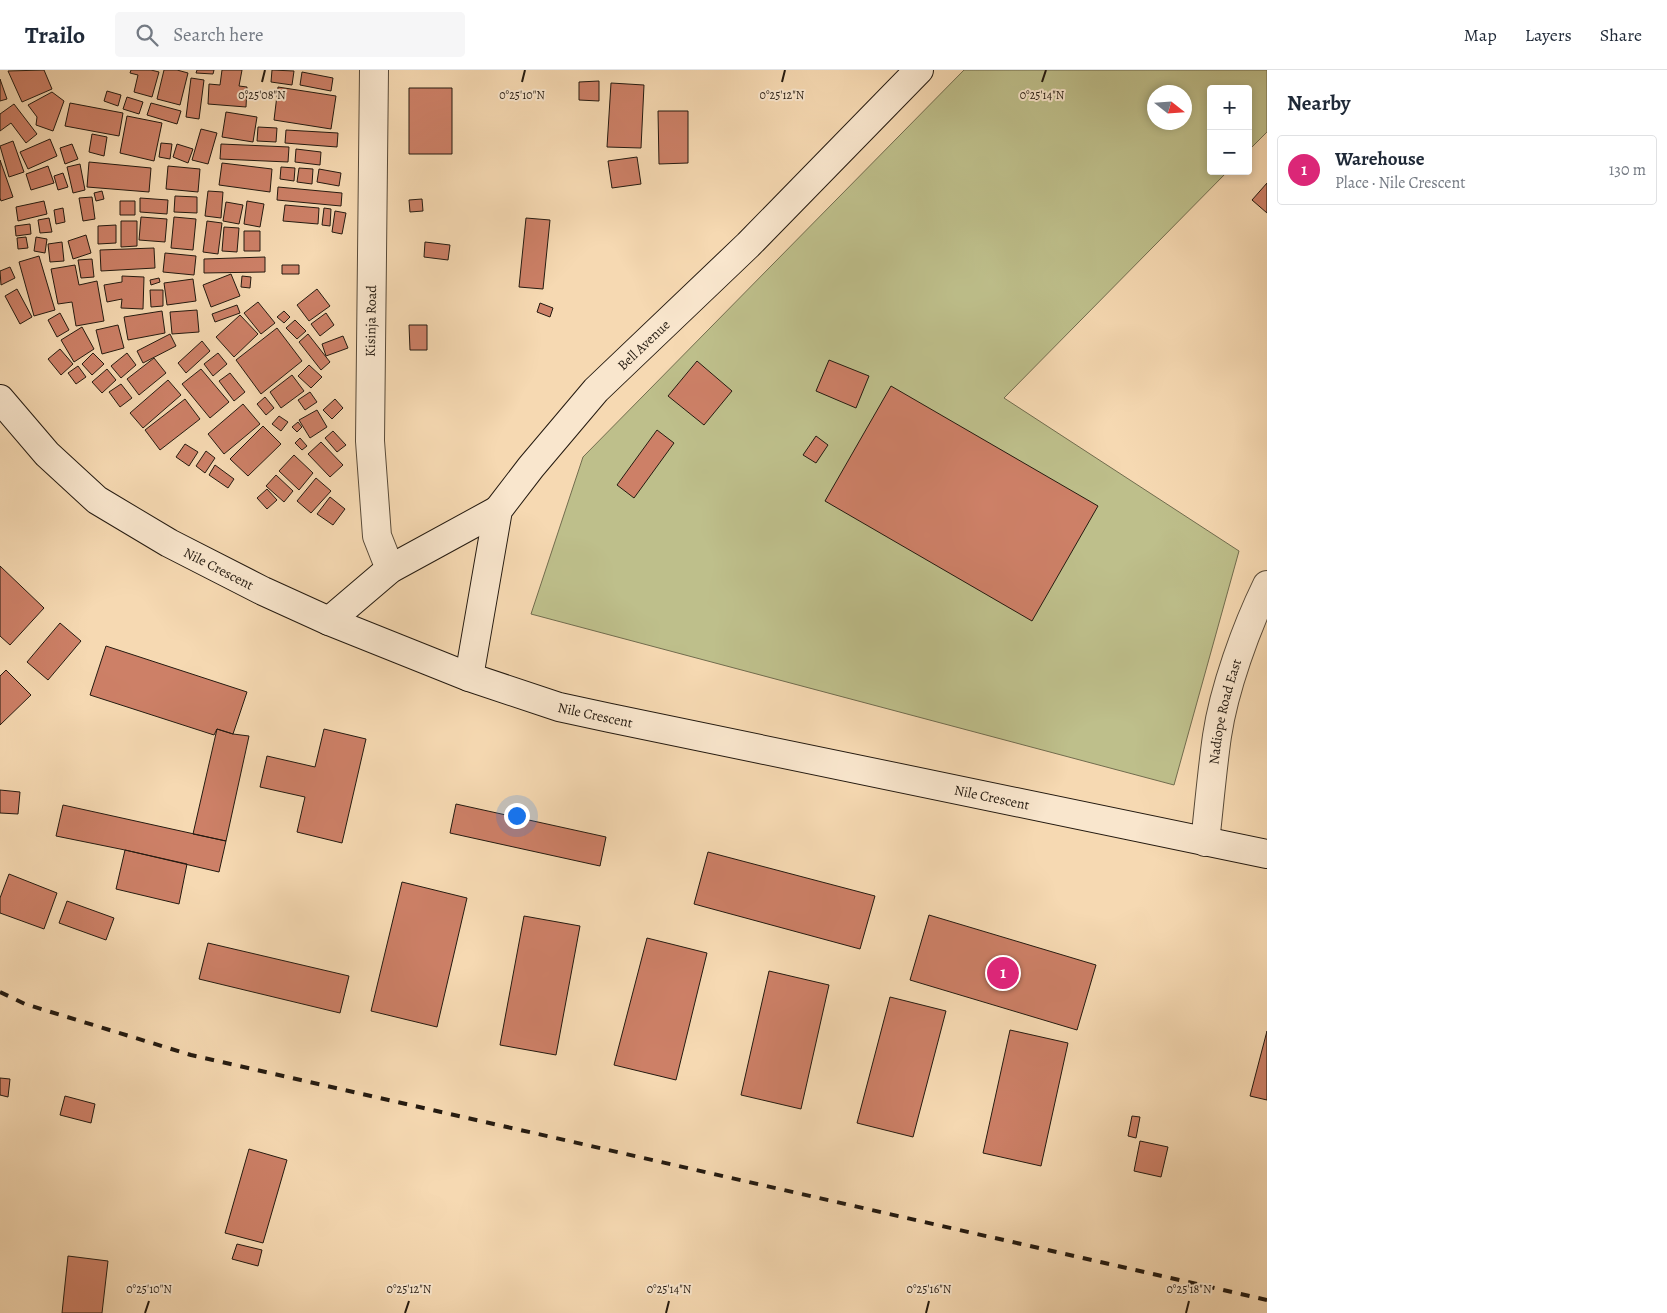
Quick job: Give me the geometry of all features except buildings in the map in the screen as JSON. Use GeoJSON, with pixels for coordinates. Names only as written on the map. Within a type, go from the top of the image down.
{"type":"FeatureCollection","features":[{"type":"Feature","properties":{"kind":"street","name":"Kisinja Road"},"geometry":{"type":"LineString","coordinates":[[374,70],[370,441],[376,536],[390,569]]}},
{"type":"Feature","properties":{"kind":"street","name":"Bell Avenue"},"geometry":{"type":"LineString","coordinates":[[469,677],[498,510],[531,467],[596,390],[748,245],[919,70]]}},
{"type":"Feature","properties":{"kind":"street","name":"Nile Crescent"},"geometry":{"type":"LineString","coordinates":[[0,399],[47,454],[97,500],[169,543],[263,591],[329,621],[469,677],[576,710],[1267,854]]}},
{"type":"Feature","properties":{"kind":"street"},"geometry":{"type":"LineString","coordinates":[[329,621],[390,569],[498,510]]}},
{"type":"Feature","properties":{"kind":"street","name":"Nadiope Road East"},"geometry":{"type":"LineString","coordinates":[[1205,842],[1217,735],[1230,680],[1256,607],[1267,585]]}},
{"type":"Feature","properties":{"kind":"green space"},"geometry":{"type":"Polygon","coordinates":[[[964,70],[1267,70],[1267,132],[1252,147],[1252,85],[1207,85],[1207,175],[1224,175],[1004,398],[1239,551],[1174,785],[531,614],[583,457],[964,70]]]}},
{"type":"Feature","properties":{"kind":"railway"},"geometry":{"type":"LineString","coordinates":[[0,992],[25,1004],[191,1055],[1267,1300]]}},
{"type":"Feature","properties":{"kind":"place","name":"Warehouse"},"geometry":{"type":"Point","coordinates":[1003,973]}}]}
